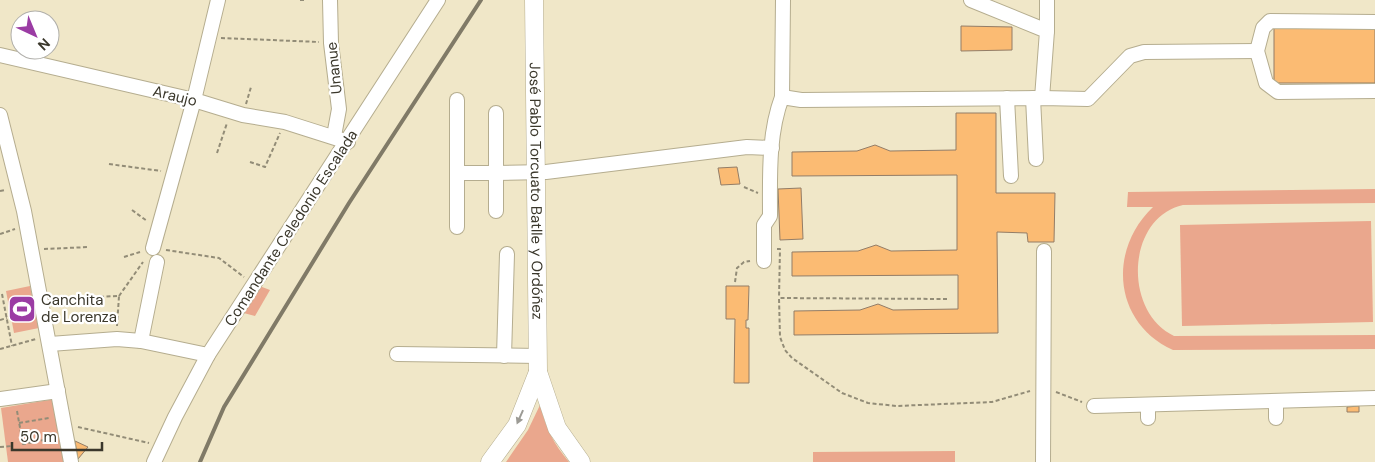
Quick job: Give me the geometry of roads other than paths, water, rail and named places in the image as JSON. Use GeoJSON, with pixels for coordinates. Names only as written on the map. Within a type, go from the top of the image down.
{"type":"FeatureCollection","features":[{"type":"Feature","properties":{"kind":"main road","name":"José Pablo Torcuato Batlle y Ordóñez"},"geometry":{"type":"LineString","coordinates":[[533,6],[534,126],[530,173],[538,364],[557,428],[580,462]]}},
{"type":"Feature","properties":{"kind":"main road","name":"José Pablo Torcuato Batlle y Ordóñez"},"geometry":{"type":"LineString","coordinates":[[490,462],[517,425],[538,364]]}},
{"type":"Feature","properties":{"kind":"street"},"geometry":{"type":"LineString","coordinates":[[154,248],[194,100],[218,0]]}},
{"type":"Feature","properties":{"kind":"street","name":"Unanue"},"geometry":{"type":"LineString","coordinates":[[330,0],[331,43],[339,109],[334,136]]}},
{"type":"Feature","properties":{"kind":"street","name":"Comandante Celedonio Escalada"},"geometry":{"type":"LineString","coordinates":[[154,462],[208,355],[348,142],[438,0]]}},
{"type":"Feature","properties":{"kind":"street"},"geometry":{"type":"LineString","coordinates":[[764,254],[764,225],[770,216],[772,148],[777,111],[782,97],[783,0]]}},
{"type":"Feature","properties":{"kind":"street"},"geometry":{"type":"LineString","coordinates":[[971,0],[1047,31]]}},
{"type":"Feature","properties":{"kind":"street"},"geometry":{"type":"LineString","coordinates":[[1036,159],[1038,98],[1047,31],[1047,0]]}},
{"type":"Feature","properties":{"kind":"street"},"geometry":{"type":"LineString","coordinates":[[1375,22],[1270,21],[1263,28],[1258,51],[1266,83],[1278,92],[1375,91]]}},
{"type":"Feature","properties":{"kind":"street"},"geometry":{"type":"LineString","coordinates":[[782,97],[801,100],[1088,99],[1130,56],[1144,52],[1258,51]]}},
{"type":"Feature","properties":{"kind":"street","name":"Araujo"},"geometry":{"type":"LineString","coordinates":[[0,56],[194,100],[237,113],[285,122],[348,142]]}},
{"type":"Feature","properties":{"kind":"street"},"geometry":{"type":"LineString","coordinates":[[1007,98],[1011,176]]}},
{"type":"Feature","properties":{"kind":"street"},"geometry":{"type":"LineString","coordinates":[[457,100],[457,227]]}},
{"type":"Feature","properties":{"kind":"street"},"geometry":{"type":"LineString","coordinates":[[496,113],[496,211]]}},
{"type":"Feature","properties":{"kind":"street"},"geometry":{"type":"LineString","coordinates":[[0,115],[32,249],[71,462]]}},
{"type":"Feature","properties":{"kind":"street"},"geometry":{"type":"LineString","coordinates":[[457,173],[530,173],[746,147],[772,148]]}},
{"type":"Feature","properties":{"kind":"street"},"geometry":{"type":"LineString","coordinates":[[1043,462],[1044,251]]}},
{"type":"Feature","properties":{"kind":"street"},"geometry":{"type":"LineString","coordinates":[[504,356],[507,254]]}},
{"type":"Feature","properties":{"kind":"street"},"geometry":{"type":"LineString","coordinates":[[141,341],[157,262]]}},
{"type":"Feature","properties":{"kind":"street"},"geometry":{"type":"LineString","coordinates":[[49,340],[116,339],[141,341],[208,355]]}},
{"type":"Feature","properties":{"kind":"street"},"geometry":{"type":"LineString","coordinates":[[397,354],[504,356],[538,364]]}},
{"type":"Feature","properties":{"kind":"street"},"geometry":{"type":"LineString","coordinates":[[0,399],[58,391]]}},
{"type":"Feature","properties":{"kind":"street"},"geometry":{"type":"LineString","coordinates":[[1094,406],[1148,412],[1276,401],[1375,398]]}},
{"type":"Feature","properties":{"kind":"street"},"geometry":{"type":"LineString","coordinates":[[1276,401],[1276,418]]}},
{"type":"Feature","properties":{"kind":"railway"},"geometry":{"type":"LineString","coordinates":[[200,462],[224,407],[349,203],[481,0]]}},
{"type":"Feature","properties":{"kind":"place","name":"Canchita de Lorenza"},"geometry":{"type":"Point","coordinates":[22,309]}}]}
